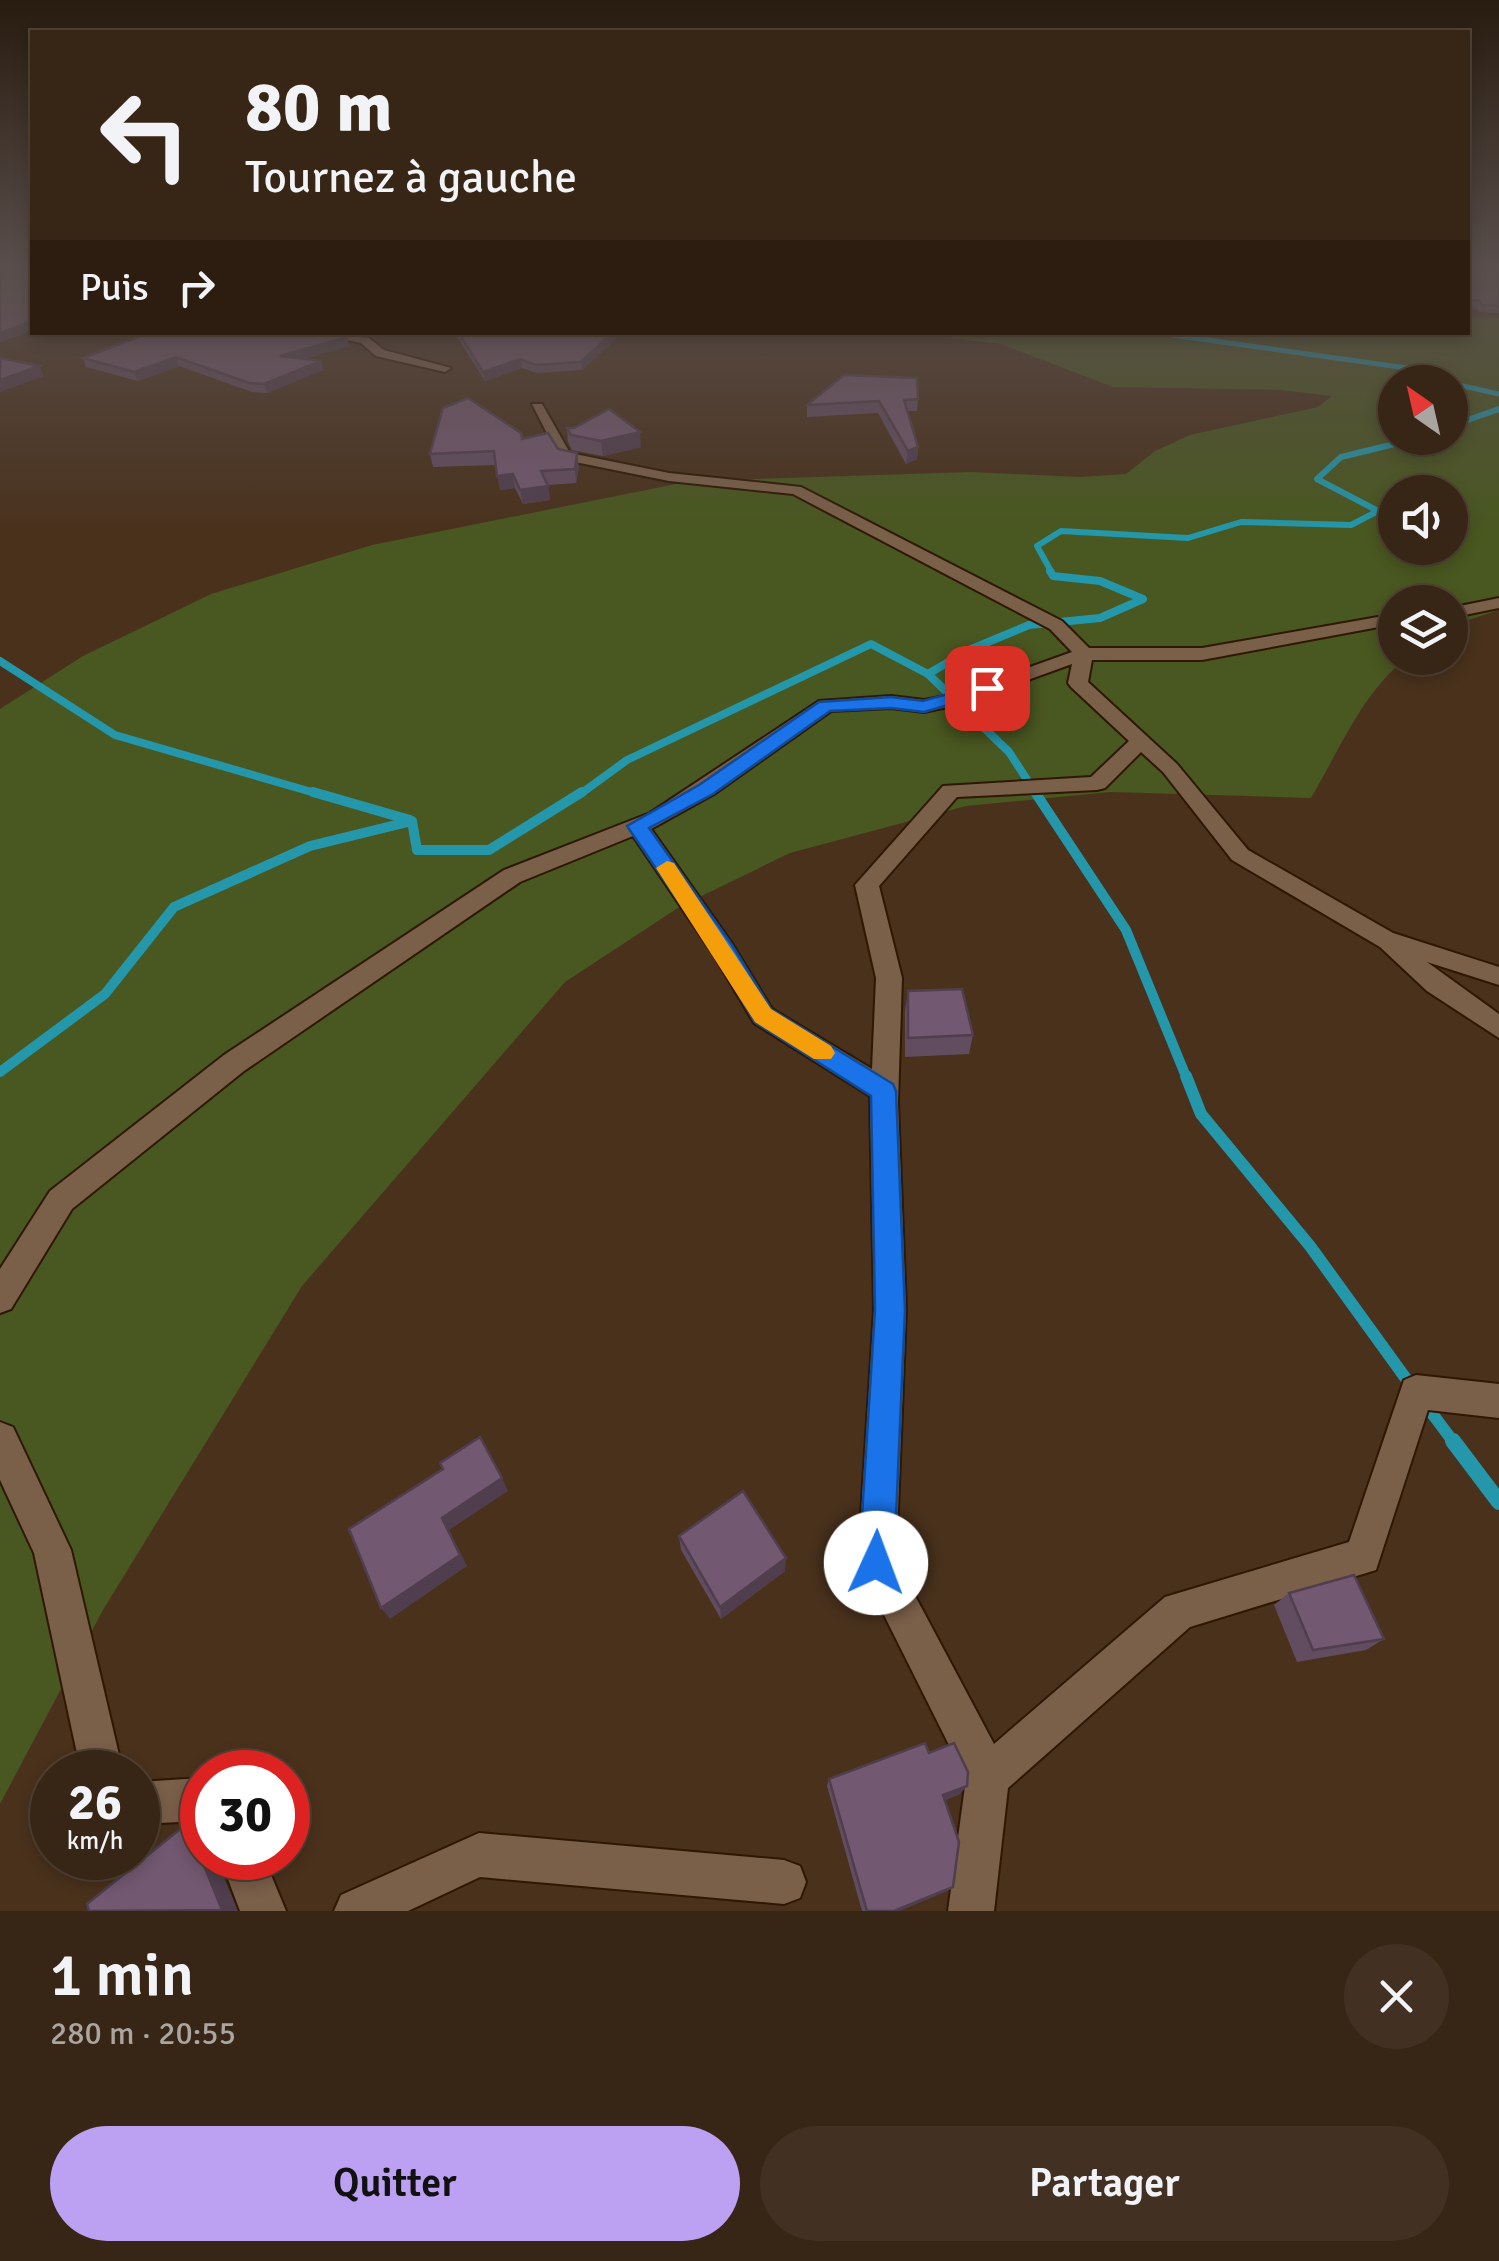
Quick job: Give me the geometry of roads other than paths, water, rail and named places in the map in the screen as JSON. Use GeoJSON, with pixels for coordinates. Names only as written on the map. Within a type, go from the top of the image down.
{"type":"FeatureCollection","features":[{"type":"Feature","properties":{"kind":"street"},"geometry":{"type":"LineString","coordinates":[[390,355],[446,368]]}},
{"type":"Feature","properties":{"kind":"street"},"geometry":{"type":"LineString","coordinates":[[537,407],[566,456],[669,477],[796,490],[1056,626],[1084,654]]}},
{"type":"Feature","properties":{"kind":"street"},"geometry":{"type":"LineString","coordinates":[[1468,609],[1499,603]]}},
{"type":"Feature","properties":{"kind":"street"},"geometry":{"type":"LineString","coordinates":[[0,1298],[62,1200],[234,1062],[512,876],[638,826],[706,790],[826,706],[891,702],[924,706],[955,700],[1084,654],[1202,654],[1378,622]]}},
{"type":"Feature","properties":{"kind":"street"},"geometry":{"type":"LineString","coordinates":[[1084,654],[1078,683],[1170,768],[1240,855],[1384,939],[1436,984],[1499,1028]]}},
{"type":"Feature","properties":{"kind":"street"},"geometry":{"type":"LineString","coordinates":[[971,1911],[988,1777],[876,1563],[890,1310],[884,1091],[889,978],[868,885],[952,791],[1097,784],[1142,742]]}},
{"type":"Feature","properties":{"kind":"street"},"geometry":{"type":"LineString","coordinates":[[638,826],[724,950],[763,1016],[884,1091]]}},
{"type":"Feature","properties":{"kind":"street"},"geometry":{"type":"LineString","coordinates":[[1384,939],[1499,976]]}},
{"type":"Feature","properties":{"kind":"street"},"geometry":{"type":"LineString","coordinates":[[988,1777],[1180,1611],[1363,1557],[1416,1392],[1499,1402]]}},
{"type":"Feature","properties":{"kind":"street"},"geometry":{"type":"LineString","coordinates":[[0,1440],[52,1550],[97,1750]]}},
{"type":"Feature","properties":{"kind":"street"},"geometry":{"type":"LineString","coordinates":[[357,1911],[479,1854],[784,1882]]}},
{"type":"Feature","properties":{"kind":"street"},"geometry":{"type":"LineString","coordinates":[[251,1880],[263,1911]]}},
{"type":"Feature","properties":{"kind":"waterway"},"geometry":{"type":"LineString","coordinates":[[1316,355],[1385,365]]}},
{"type":"Feature","properties":{"kind":"waterway"},"geometry":{"type":"LineString","coordinates":[[1468,387],[1499,394]]}},
{"type":"Feature","properties":{"kind":"waterway"},"geometry":{"type":"LineString","coordinates":[[1468,420],[1499,409]]}},
{"type":"Feature","properties":{"kind":"waterway"},"geometry":{"type":"LineString","coordinates":[[1052,573],[1037,546],[1061,531],[1188,538],[1241,522],[1351,525],[1378,511],[1317,479],[1341,457],[1378,448]]}},
{"type":"Feature","properties":{"kind":"waterway"},"geometry":{"type":"LineString","coordinates":[[928,674],[969,650],[1029,625],[1100,618],[1143,599],[1100,581],[1053,576],[1050,571]]}},
{"type":"Feature","properties":{"kind":"waterway"},"geometry":{"type":"LineString","coordinates":[[579,795],[627,760],[871,644],[928,674]]}},
{"type":"Feature","properties":{"kind":"waterway"},"geometry":{"type":"LineString","coordinates":[[0,661],[115,735],[322,795]]}},
{"type":"Feature","properties":{"kind":"waterway"},"geometry":{"type":"LineString","coordinates":[[928,674],[1009,752],[1037,795]]}},
{"type":"Feature","properties":{"kind":"waterway"},"geometry":{"type":"LineString","coordinates":[[313,792],[410,820]]}},
{"type":"Feature","properties":{"kind":"waterway"},"geometry":{"type":"LineString","coordinates":[[0,1072],[105,994],[174,907],[310,846],[412,821],[417,850],[489,850],[582,792]]}},
{"type":"Feature","properties":{"kind":"waterway"},"geometry":{"type":"LineString","coordinates":[[1035,792],[1126,930],[1187,1079]]}},
{"type":"Feature","properties":{"kind":"waterway"},"geometry":{"type":"LineString","coordinates":[[1186,1076],[1201,1114],[1310,1246],[1412,1387]]}},
{"type":"Feature","properties":{"kind":"waterway"},"geometry":{"type":"LineString","coordinates":[[1422,1400],[1455,1444]]}},
{"type":"Feature","properties":{"kind":"waterway"},"geometry":{"type":"LineString","coordinates":[[1453,1441],[1499,1502]]}}]}
